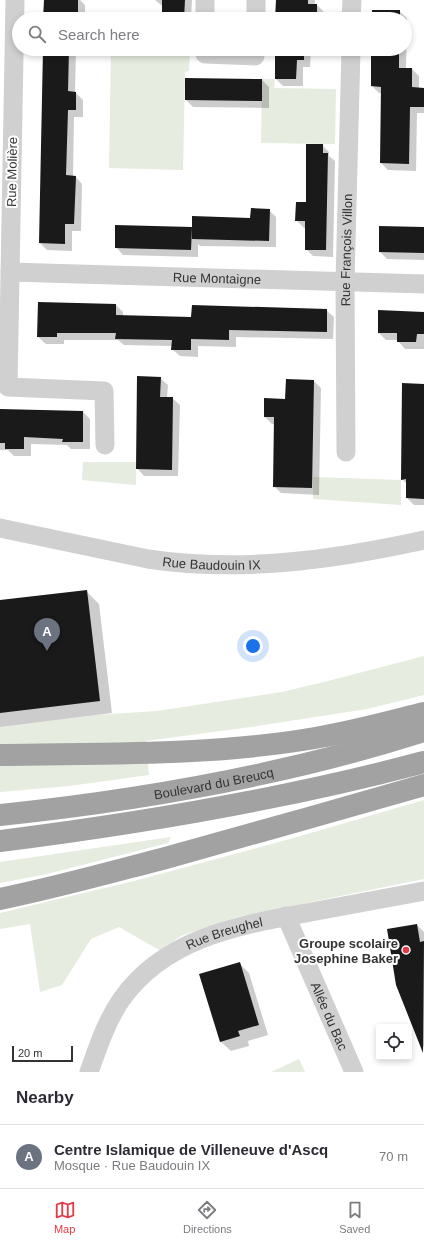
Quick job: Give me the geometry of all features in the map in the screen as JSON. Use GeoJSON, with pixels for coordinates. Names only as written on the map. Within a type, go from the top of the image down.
{"type":"FeatureCollection","features":[{"type":"Feature","properties":{"kind":"highway"},"geometry":{"type":"LineString","coordinates":[[0,755],[184,752],[264,745],[314,738],[424,713]]}},
{"type":"Feature","properties":{"kind":"highway","name":"Boulevard du Breucq"},"geometry":{"type":"LineString","coordinates":[[0,815],[140,797],[217,783],[328,758],[424,731]]}},
{"type":"Feature","properties":{"kind":"highway","name":"Boulevard du Breucq"},"geometry":{"type":"LineString","coordinates":[[0,841],[173,816],[286,795],[424,762]]}},
{"type":"Feature","properties":{"kind":"highway"},"geometry":{"type":"LineString","coordinates":[[0,899],[132,867],[424,785]]}},
{"type":"Feature","properties":{"kind":"street","name":"Rue Molière"},"geometry":{"type":"LineString","coordinates":[[14,12],[15,0]]}},
{"type":"Feature","properties":{"kind":"street"},"geometry":{"type":"LineString","coordinates":[[205,0],[205,12]]}},
{"type":"Feature","properties":{"kind":"street"},"geometry":{"type":"LineString","coordinates":[[256,0],[256,12]]}},
{"type":"Feature","properties":{"kind":"street"},"geometry":{"type":"LineString","coordinates":[[351,12],[352,0]]}},
{"type":"Feature","properties":{"kind":"street","name":"Rue Molière"},"geometry":{"type":"LineString","coordinates":[[12,42],[7,113],[10,272],[8,386],[104,391],[105,445]]}},
{"type":"Feature","properties":{"kind":"street","name":"Rue François Villon"},"geometry":{"type":"LineString","coordinates":[[346,452],[344,282],[351,56]]}},
{"type":"Feature","properties":{"kind":"street","name":"Rue Montaigne"},"geometry":{"type":"LineString","coordinates":[[10,272],[424,284]]}},
{"type":"Feature","properties":{"kind":"street","name":"Rue Baudouin IX"},"geometry":{"type":"LineString","coordinates":[[0,528],[148,559],[176,563],[245,566],[308,560],[382,549],[424,540]]}},
{"type":"Feature","properties":{"kind":"street","name":"Rue Breughel"},"geometry":{"type":"LineString","coordinates":[[89,1072],[108,1022],[121,1000],[151,967],[187,944],[216,933],[261,921],[424,891]]}},
{"type":"Feature","properties":{"kind":"street","name":"Allée du Bac"},"geometry":{"type":"LineString","coordinates":[[286,916],[354,1072]]}},
{"type":"Feature","properties":{"kind":"shaded area"},"geometry":{"type":"Polygon","coordinates":[[[111,56],[190,56],[189,71],[185,72],[183,170],[109,168],[111,56]]]}},
{"type":"Feature","properties":{"kind":"shaded area"},"geometry":{"type":"Polygon","coordinates":[[[262,79],[275,79],[274,88],[336,89],[335,144],[261,143],[262,79]]]}},
{"type":"Feature","properties":{"kind":"shaded area"},"geometry":{"type":"Polygon","coordinates":[[[83,462],[136,462],[136,485],[82,480],[83,462]]]}},
{"type":"Feature","properties":{"kind":"shaded area"},"geometry":{"type":"Polygon","coordinates":[[[313,477],[401,480],[401,505],[313,499],[313,477]]]}},
{"type":"Feature","properties":{"kind":"shaded area"},"geometry":{"type":"Polygon","coordinates":[[[424,656],[424,695],[367,709],[146,741],[149,775],[69,786],[0,792],[0,727],[97,715],[157,711],[282,692],[424,656]]]}},
{"type":"Feature","properties":{"kind":"shaded area"},"geometry":{"type":"Polygon","coordinates":[[[424,800],[424,879],[237,917],[183,935],[159,950],[119,927],[91,939],[62,985],[40,992],[30,924],[0,929],[0,913],[134,881],[290,839],[424,800]]]}},
{"type":"Feature","properties":{"kind":"shaded area"},"geometry":{"type":"Polygon","coordinates":[[[171,837],[168,843],[47,874],[0,883],[0,862],[171,837]]]}},
{"type":"Feature","properties":{"kind":"shaded area"},"geometry":{"type":"Polygon","coordinates":[[[299,1059],[305,1072],[271,1072],[299,1059]]]}},
{"type":"Feature","properties":{"kind":"building"},"geometry":{"type":"Polygon","coordinates":[[[44,0],[78,0],[78,12],[43,12],[44,0]]]}},
{"type":"Feature","properties":{"kind":"building"},"geometry":{"type":"Polygon","coordinates":[[[162,0],[185,0],[184,12],[162,12],[162,0]]]}},
{"type":"Feature","properties":{"kind":"building"},"geometry":{"type":"Polygon","coordinates":[[[276,0],[308,0],[308,4],[317,4],[317,12],[275,12],[276,0]]]}},
{"type":"Feature","properties":{"kind":"building"},"geometry":{"type":"Polygon","coordinates":[[[372,10],[400,10],[400,12],[372,12],[372,10]]]}},
{"type":"Feature","properties":{"kind":"building"},"geometry":{"type":"Polygon","coordinates":[[[43,56],[69,56],[68,91],[76,92],[76,110],[68,110],[66,175],[76,176],[74,224],[65,224],[65,244],[39,243],[43,56]]]}},
{"type":"Feature","properties":{"kind":"building"},"geometry":{"type":"Polygon","coordinates":[[[275,56],[304,56],[304,60],[297,60],[296,79],[275,79],[275,56]]]}},
{"type":"Feature","properties":{"kind":"building"},"geometry":{"type":"Polygon","coordinates":[[[371,56],[399,56],[399,68],[412,68],[412,87],[424,88],[424,107],[410,107],[409,164],[380,163],[381,87],[371,86],[371,56]]]}},
{"type":"Feature","properties":{"kind":"building"},"geometry":{"type":"Polygon","coordinates":[[[185,78],[262,79],[262,101],[185,100],[185,78]]]}},
{"type":"Feature","properties":{"kind":"building"},"geometry":{"type":"Polygon","coordinates":[[[306,144],[323,144],[323,153],[328,153],[326,250],[305,250],[305,221],[295,221],[296,202],[306,202],[306,144]]]}},
{"type":"Feature","properties":{"kind":"building"},"geometry":{"type":"Polygon","coordinates":[[[251,208],[270,209],[269,241],[192,239],[192,216],[250,218],[251,208]]]}},
{"type":"Feature","properties":{"kind":"building"},"geometry":{"type":"Polygon","coordinates":[[[115,225],[192,227],[191,250],[115,248],[115,225]]]}},
{"type":"Feature","properties":{"kind":"building"},"geometry":{"type":"Polygon","coordinates":[[[379,226],[424,227],[424,253],[379,252],[379,226]]]}},
{"type":"Feature","properties":{"kind":"building"},"geometry":{"type":"Polygon","coordinates":[[[38,302],[116,304],[116,315],[191,317],[192,305],[327,309],[327,332],[229,330],[229,340],[191,339],[191,350],[171,350],[172,340],[115,339],[116,333],[57,333],[57,337],[37,337],[38,302]]]}},
{"type":"Feature","properties":{"kind":"building"},"geometry":{"type":"Polygon","coordinates":[[[378,310],[424,312],[424,334],[417,334],[416,342],[397,342],[397,333],[378,333],[378,310]]]}},
{"type":"Feature","properties":{"kind":"building"},"geometry":{"type":"Polygon","coordinates":[[[137,376],[161,377],[160,397],[173,397],[172,470],[136,469],[137,376]]]}},
{"type":"Feature","properties":{"kind":"building"},"geometry":{"type":"Polygon","coordinates":[[[286,379],[314,380],[312,488],[273,487],[274,417],[264,417],[264,398],[285,399],[286,379]]]}},
{"type":"Feature","properties":{"kind":"building"},"geometry":{"type":"Polygon","coordinates":[[[402,383],[424,384],[424,499],[406,498],[406,479],[401,480],[402,383]]]}},
{"type":"Feature","properties":{"kind":"building"},"geometry":{"type":"Polygon","coordinates":[[[0,409],[83,411],[83,442],[62,442],[63,439],[24,437],[24,449],[5,449],[5,443],[0,443],[0,409]]]}},
{"type":"Feature","properties":{"kind":"building"},"geometry":{"type":"Polygon","coordinates":[[[87,590],[100,701],[0,713],[0,600],[87,590]]]}},
{"type":"Feature","properties":{"kind":"building","name":"Groupe scolaire Josephine Baker"},"geometry":{"type":"Polygon","coordinates":[[[417,924],[420,942],[424,941],[423,1053],[396,985],[387,929],[417,924]]]}},
{"type":"Feature","properties":{"kind":"building"},"geometry":{"type":"Polygon","coordinates":[[[240,962],[259,1025],[238,1031],[240,1036],[220,1042],[199,974],[240,962]]]}},
{"type":"Feature","properties":{"kind":"place","name":"Centre Islamique de Villeneuve d'Ascq"},"geometry":{"type":"Point","coordinates":[47,651]}},
{"type":"Feature","properties":{"kind":"place","name":"Groupe scolaire Josephine Baker"},"geometry":{"type":"Point","coordinates":[406,950]}}]}
